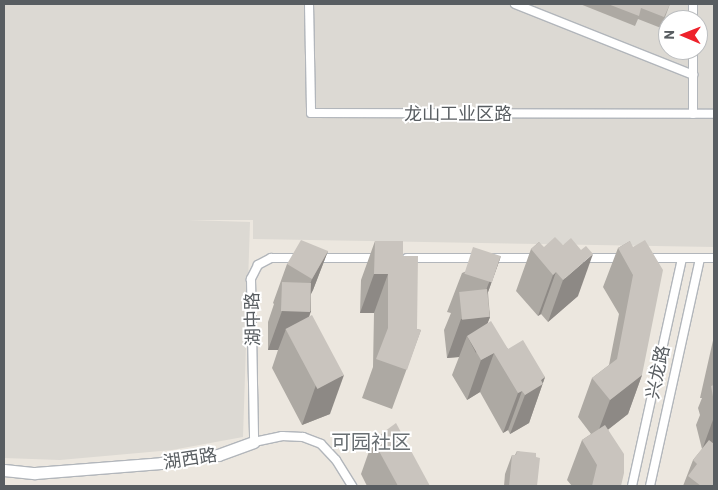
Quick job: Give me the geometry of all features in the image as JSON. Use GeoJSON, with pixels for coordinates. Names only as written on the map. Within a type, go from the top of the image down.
{"type":"FeatureCollection","features":[{"type":"Feature","properties":{"kind":"street","name":"龙山工业区路"},"geometry":{"type":"LineString","coordinates":[[310,4],[311,113],[714,114]]}},
{"type":"Feature","properties":{"kind":"street"},"geometry":{"type":"LineString","coordinates":[[515,4],[693,75]]}},
{"type":"Feature","properties":{"kind":"street"},"geometry":{"type":"LineString","coordinates":[[693,60],[693,114]]}},
{"type":"Feature","properties":{"kind":"street","name":"湖中路"},"geometry":{"type":"LineString","coordinates":[[254,442],[251,279],[258,265],[271,258],[388,258]]}},
{"type":"Feature","properties":{"kind":"street"},"geometry":{"type":"LineString","coordinates":[[398,258],[545,258]]}},
{"type":"Feature","properties":{"kind":"street"},"geometry":{"type":"LineString","coordinates":[[575,258],[714,258]]}},
{"type":"Feature","properties":{"kind":"street","name":"兴龙路"},"geometry":{"type":"LineString","coordinates":[[632,486],[682,258]]}},
{"type":"Feature","properties":{"kind":"street","name":"兴龙路"},"geometry":{"type":"LineString","coordinates":[[650,486],[700,258]]}},
{"type":"Feature","properties":{"kind":"street","name":"湖西路"},"geometry":{"type":"LineString","coordinates":[[4,470],[34,473],[161,462],[218,455],[254,442],[282,436],[303,436],[321,444],[336,460],[352,486]]}},
{"type":"Feature","properties":{"kind":"shaded area"},"geometry":{"type":"Polygon","coordinates":[[[4,4],[714,4],[714,247],[253,239],[253,220],[188,220],[250,222],[243,437],[172,450],[60,460],[4,458],[4,4]]]}},
{"type":"Feature","properties":{"kind":"building"},"geometry":{"type":"Polygon","coordinates":[[[608,4],[670,4],[667,10],[658,10],[658,15],[641,8],[639,16],[608,4]]]}},
{"type":"Feature","properties":{"kind":"building"},"geometry":{"type":"Polygon","coordinates":[[[555,237],[563,245],[571,238],[581,250],[586,246],[593,254],[563,280],[556,272],[553,275],[531,249],[539,242],[544,247],[555,237]]]}},
{"type":"Feature","properties":{"kind":"building"},"geometry":{"type":"Polygon","coordinates":[[[301,240],[328,251],[312,279],[287,264],[301,240]]]}},
{"type":"Feature","properties":{"kind":"building"},"geometry":{"type":"Polygon","coordinates":[[[645,240],[663,270],[642,375],[610,400],[592,378],[617,359],[633,275],[618,248],[630,241],[633,247],[645,240]]]}},
{"type":"Feature","properties":{"kind":"building"},"geometry":{"type":"Polygon","coordinates":[[[375,241],[403,241],[403,256],[418,256],[417,329],[421,330],[407,370],[376,359],[388,328],[388,274],[374,274],[375,241]]]}},
{"type":"Feature","properties":{"kind":"building"},"geometry":{"type":"Polygon","coordinates":[[[473,247],[501,256],[492,283],[464,274],[473,247]]]}},
{"type":"Feature","properties":{"kind":"building"},"geometry":{"type":"Polygon","coordinates":[[[282,282],[311,283],[310,312],[281,311],[282,282]]]}},
{"type":"Feature","properties":{"kind":"building"},"geometry":{"type":"Polygon","coordinates":[[[487,289],[490,317],[462,320],[459,292],[487,289]]]}},
{"type":"Feature","properties":{"kind":"building"},"geometry":{"type":"Polygon","coordinates":[[[312,315],[344,375],[317,389],[286,329],[312,315]]]}},
{"type":"Feature","properties":{"kind":"building"},"geometry":{"type":"Polygon","coordinates":[[[491,321],[508,349],[523,340],[545,377],[541,380],[543,384],[525,395],[522,391],[518,393],[494,353],[481,360],[467,336],[491,321]]]}},
{"type":"Feature","properties":{"kind":"building"},"geometry":{"type":"Polygon","coordinates":[[[714,385],[714,402],[711,386],[714,385]]]}},
{"type":"Feature","properties":{"kind":"building"},"geometry":{"type":"Polygon","coordinates":[[[396,423],[430,486],[398,486],[373,440],[396,423]]]}},
{"type":"Feature","properties":{"kind":"building"},"geometry":{"type":"Polygon","coordinates":[[[605,425],[624,454],[624,473],[621,486],[592,486],[597,465],[582,440],[605,425]]]}},
{"type":"Feature","properties":{"kind":"building"},"geometry":{"type":"Polygon","coordinates":[[[709,440],[714,444],[714,486],[701,486],[688,476],[697,464],[693,460],[709,440]]]}},
{"type":"Feature","properties":{"kind":"building"},"geometry":{"type":"Polygon","coordinates":[[[517,451],[536,453],[536,457],[540,458],[537,486],[509,486],[512,455],[516,455],[517,451]]]}},
{"type":"Feature","properties":{"kind":"district","name":"可园社区"},"geometry":{"type":"Point","coordinates":[371,441]}}]}
